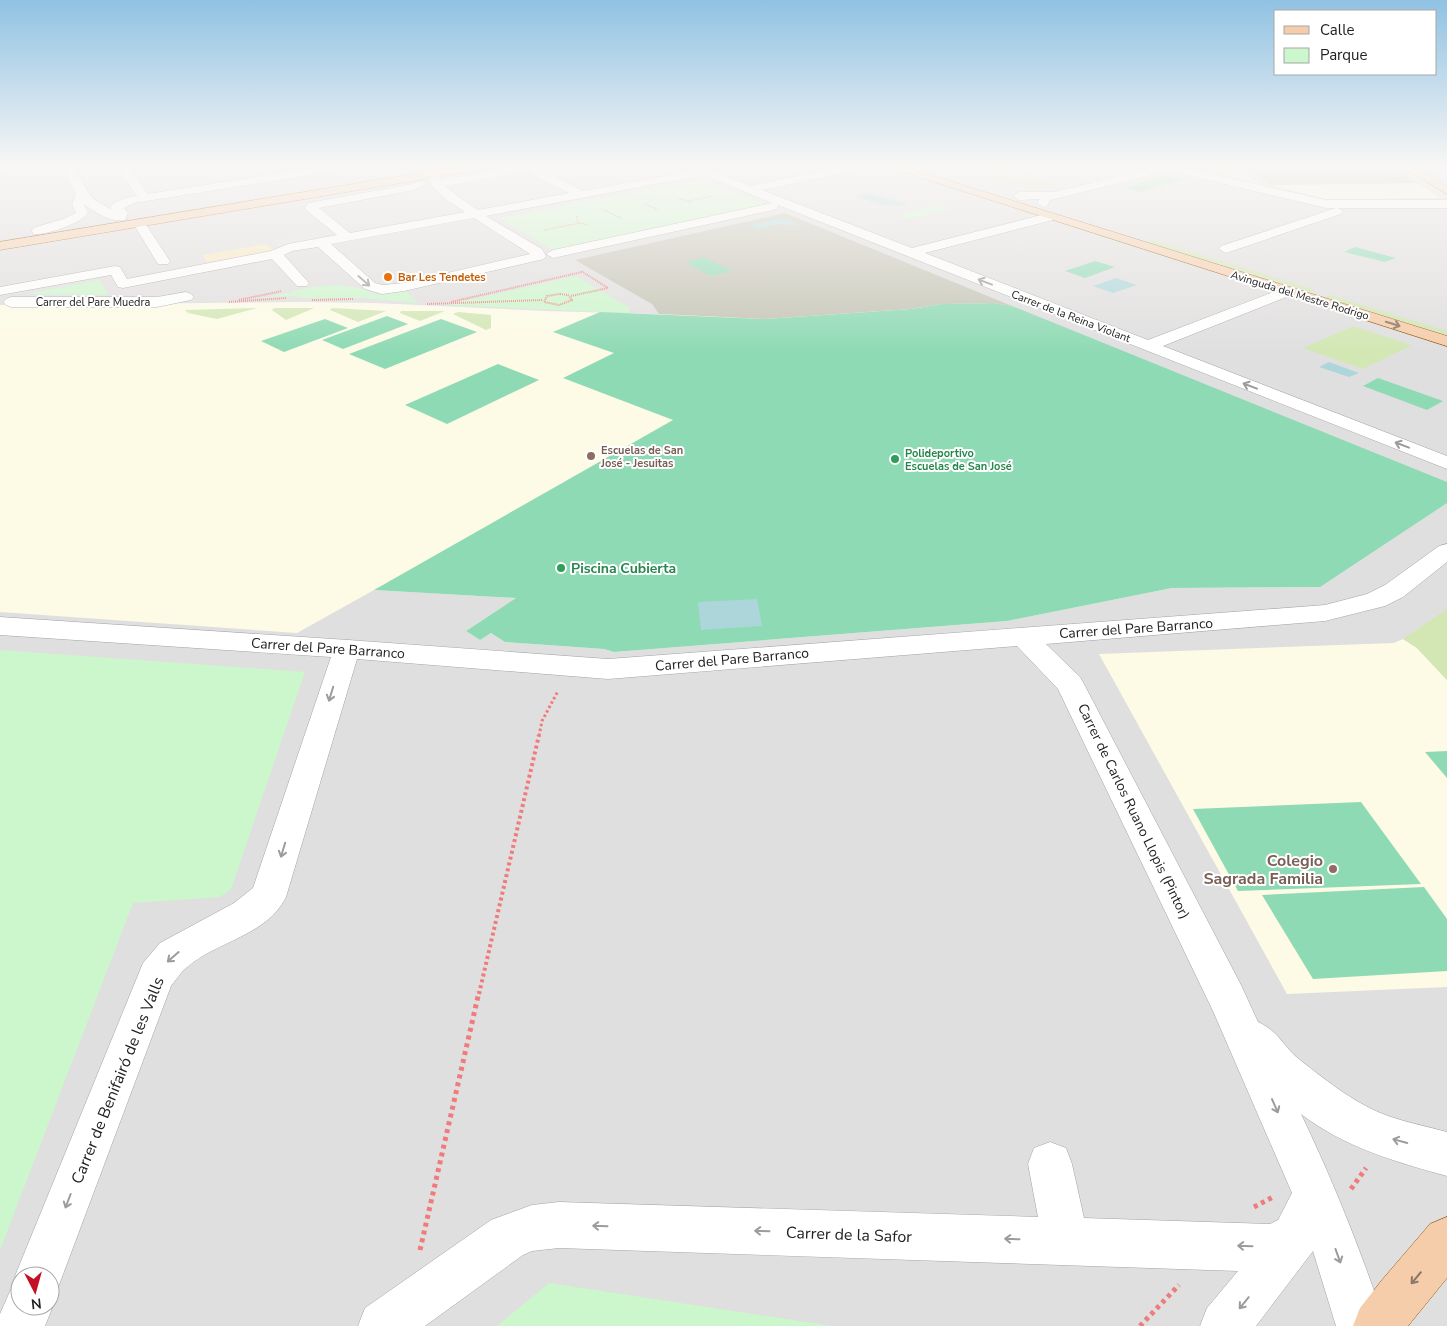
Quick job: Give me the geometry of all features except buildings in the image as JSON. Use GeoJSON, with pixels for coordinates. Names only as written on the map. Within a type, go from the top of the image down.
{"type":"FeatureCollection","features":[{"type":"Feature","properties":{"kind":"main road"},"geometry":{"type":"LineString","coordinates":[[0,237],[45,230]]}},
{"type":"Feature","properties":{"kind":"main road"},"geometry":{"type":"LineString","coordinates":[[0,242],[74,230]]}},
{"type":"Feature","properties":{"kind":"main road"},"geometry":{"type":"LineString","coordinates":[[0,246],[97,230]]}},
{"type":"Feature","properties":{"kind":"main road","name":"Avinguda del Mestre Rodrigo"},"geometry":{"type":"LineString","coordinates":[[1091,230],[1447,341]]}},
{"type":"Feature","properties":{"kind":"main road","name":"Avinguda del Mestre Rodrigo"},"geometry":{"type":"LineString","coordinates":[[1131,230],[1355,298]]}},
{"type":"Feature","properties":{"kind":"main road"},"geometry":{"type":"LineString","coordinates":[[1378,1326],[1399,1297],[1447,1241]]}},
{"type":"Feature","properties":{"kind":"street"},"geometry":{"type":"LineString","coordinates":[[143,230],[163,261]]}},
{"type":"Feature","properties":{"kind":"street"},"geometry":{"type":"LineString","coordinates":[[338,230],[348,238]]}},
{"type":"Feature","properties":{"kind":"street"},"geometry":{"type":"LineString","coordinates":[[0,291],[115,270],[126,290],[226,263],[275,254],[288,248],[392,230]]}},
{"type":"Feature","properties":{"kind":"street"},"geometry":{"type":"LineString","coordinates":[[322,243],[370,286],[382,290],[404,287],[539,256],[537,252],[501,230]]}},
{"type":"Feature","properties":{"kind":"street"},"geometry":{"type":"LineString","coordinates":[[554,254],[664,230]]}},
{"type":"Feature","properties":{"kind":"street","name":"Carrer de la Reina Violant"},"geometry":{"type":"LineString","coordinates":[[852,230],[1447,463]]}},
{"type":"Feature","properties":{"kind":"street"},"geometry":{"type":"LineString","coordinates":[[910,253],[999,230]]}},
{"type":"Feature","properties":{"kind":"street"},"geometry":{"type":"LineString","coordinates":[[1226,249],[1280,230]]}},
{"type":"Feature","properties":{"kind":"street"},"geometry":{"type":"LineString","coordinates":[[275,254],[302,283]]}},
{"type":"Feature","properties":{"kind":"street"},"geometry":{"type":"LineString","coordinates":[[148,269],[163,261],[185,262]]}},
{"type":"Feature","properties":{"kind":"street"},"geometry":{"type":"LineString","coordinates":[[1147,346],[1289,291]]}},
{"type":"Feature","properties":{"kind":"street","name":"Carrer del Pare Muedra"},"geometry":{"type":"LineString","coordinates":[[0,302],[157,302],[186,297]]}},
{"type":"Feature","properties":{"kind":"street","name":"Carrer del Pare Barranco"},"geometry":{"type":"LineString","coordinates":[[0,626],[348,649],[608,669],[1325,613],[1376,600],[1394,591],[1447,552]]}},
{"type":"Feature","properties":{"kind":"street","name":"Carrer de Carlos Ruano Llopis (Pintor)"},"geometry":{"type":"LineString","coordinates":[[1024,637],[1070,684],[1227,998],[1329,1192],[1342,1266],[1361,1326]]}},
{"type":"Feature","properties":{"kind":"street","name":"Carrer de Benifairó de les Valls"},"geometry":{"type":"LineString","coordinates":[[43,1266],[156,976],[172,956],[192,943],[237,921],[258,907],[268,897],[340,667],[348,649]]}},
{"type":"Feature","properties":{"kind":"street","name":"Carrer de Carlos Ruano Llopis (Pintor)"},"geometry":{"type":"LineString","coordinates":[[1227,998],[1252,1036],[1283,1073],[1319,1101],[1355,1123],[1388,1138],[1447,1154]]}},
{"type":"Feature","properties":{"kind":"street"},"geometry":{"type":"LineString","coordinates":[[1050,1164],[1066,1241]]}},
{"type":"Feature","properties":{"kind":"street"},"geometry":{"type":"LineString","coordinates":[[1225,1326],[1295,1237],[1307,1216],[1329,1192]]}},
{"type":"Feature","properties":{"kind":"street","name":"Carrer de la Safor"},"geometry":{"type":"LineString","coordinates":[[383,1326],[508,1237],[532,1228],[559,1225],[1271,1248],[1295,1237]]}},
{"type":"Feature","properties":{"kind":"path"},"geometry":{"type":"LineString","coordinates":[[542,231],[547,230]]}},
{"type":"Feature","properties":{"kind":"path"},"geometry":{"type":"LineString","coordinates":[[543,300],[547,296],[555,294],[571,296],[608,288],[554,254]]}},
{"type":"Feature","properties":{"kind":"path"},"geometry":{"type":"LineString","coordinates":[[442,304],[582,272]]}},
{"type":"Feature","properties":{"kind":"path"},"geometry":{"type":"LineString","coordinates":[[426,304],[543,300],[550,304],[563,304],[570,301],[571,296]]}},
{"type":"Feature","properties":{"kind":"path"},"geometry":{"type":"LineString","coordinates":[[229,302],[290,298]]}},
{"type":"Feature","properties":{"kind":"path"},"geometry":{"type":"LineString","coordinates":[[305,300],[360,300]]}},
{"type":"Feature","properties":{"kind":"path"},"geometry":{"type":"LineString","coordinates":[[420,1250],[542,721],[562,684]]}},
{"type":"Feature","properties":{"kind":"path"},"geometry":{"type":"LineString","coordinates":[[1329,1192],[1351,1190],[1369,1164]]}},
{"type":"Feature","properties":{"kind":"path"},"geometry":{"type":"LineString","coordinates":[[1140,1326],[1185,1280]]}},
{"type":"Feature","properties":{"kind":"shaded area"},"geometry":{"type":"Polygon","coordinates":[[[0,230],[1447,230],[1447,1326],[0,1326],[0,230]]]}},
{"type":"Feature","properties":{"kind":"shaded area"},"geometry":{"type":"Polygon","coordinates":[[[710,230],[826,230],[1012,306],[993,303],[942,304],[911,309],[765,319],[659,314],[652,304],[575,260],[710,230]]]}},
{"type":"Feature","properties":{"kind":"shaded area"},"geometry":{"type":"Polygon","coordinates":[[[316,232],[324,239],[280,247],[274,240],[316,232]]]}},
{"type":"Feature","properties":{"kind":"shaded area","name":"Escuelas de San José - Jesuitas"},"geometry":{"type":"Polygon","coordinates":[[[304,302],[691,315],[993,303],[1320,587],[1172,588],[1007,621],[614,652],[604,649],[505,642],[491,633],[480,640],[466,631],[516,598],[374,590],[297,633],[0,612],[0,305],[304,302]]]}},
{"type":"Feature","properties":{"kind":"shaded area","name":"Colegio Sagrada Familia"},"geometry":{"type":"Polygon","coordinates":[[[1403,639],[1417,648],[1447,680],[1447,987],[1287,994],[1099,654],[1394,643],[1403,639]]]}},
{"type":"Feature","properties":{"kind":"green space"},"geometry":{"type":"Polygon","coordinates":[[[520,230],[652,230],[555,251],[520,230]]]}},
{"type":"Feature","properties":{"kind":"green space"},"geometry":{"type":"Polygon","coordinates":[[[1149,240],[1316,290],[1310,292],[1147,242],[1149,240]]]}},
{"type":"Feature","properties":{"kind":"green space"},"geometry":{"type":"Polygon","coordinates":[[[1355,247],[1396,258],[1385,262],[1344,252],[1355,247]]]}},
{"type":"Feature","properties":{"kind":"green space"},"geometry":{"type":"Polygon","coordinates":[[[704,257],[731,271],[711,276],[685,262],[704,257]]]}},
{"type":"Feature","properties":{"kind":"green space"},"geometry":{"type":"Polygon","coordinates":[[[1095,261],[1115,267],[1085,278],[1065,271],[1095,261]]]}},
{"type":"Feature","properties":{"kind":"green space"},"geometry":{"type":"Polygon","coordinates":[[[576,276],[630,308],[628,313],[446,305],[576,276]]]}},
{"type":"Feature","properties":{"kind":"green space"},"geometry":{"type":"Polygon","coordinates":[[[99,280],[109,295],[25,294],[99,280]]]}},
{"type":"Feature","properties":{"kind":"green space"},"geometry":{"type":"Polygon","coordinates":[[[339,285],[364,289],[376,295],[406,291],[418,303],[360,298],[317,299],[292,296],[262,298],[313,287],[339,285]]]}},
{"type":"Feature","properties":{"kind":"green space"},"geometry":{"type":"Polygon","coordinates":[[[1330,295],[1447,331],[1447,335],[1325,297],[1330,295]]]}},
{"type":"Feature","properties":{"kind":"green space","name":"Polideportivo Escuelas de San José"},"geometry":{"type":"Polygon","coordinates":[[[993,303],[1012,306],[1447,482],[1447,503],[1320,587],[1172,588],[1007,621],[614,652],[604,649],[505,642],[491,633],[480,640],[466,631],[516,598],[374,590],[673,420],[563,378],[614,353],[553,332],[600,312],[765,319],[911,309],[942,304],[993,303]]]}},
{"type":"Feature","properties":{"kind":"green space"},"geometry":{"type":"Polygon","coordinates":[[[257,308],[217,319],[188,313],[185,310],[257,308]]]}},
{"type":"Feature","properties":{"kind":"green space"},"geometry":{"type":"Polygon","coordinates":[[[274,308],[314,308],[286,320],[272,310],[274,308]]]}},
{"type":"Feature","properties":{"kind":"green space"},"geometry":{"type":"Polygon","coordinates":[[[332,308],[386,311],[358,322],[330,310],[332,308]]]}},
{"type":"Feature","properties":{"kind":"green space"},"geometry":{"type":"Polygon","coordinates":[[[401,311],[445,311],[420,321],[400,313],[401,311]]]}},
{"type":"Feature","properties":{"kind":"green space"},"geometry":{"type":"Polygon","coordinates":[[[458,312],[491,315],[491,328],[486,330],[453,314],[458,312]]]}},
{"type":"Feature","properties":{"kind":"green space"},"geometry":{"type":"Polygon","coordinates":[[[387,316],[408,324],[343,349],[322,340],[387,316]]]}},
{"type":"Feature","properties":{"kind":"green space"},"geometry":{"type":"Polygon","coordinates":[[[325,319],[348,328],[284,352],[261,341],[325,319]]]}},
{"type":"Feature","properties":{"kind":"green space"},"geometry":{"type":"Polygon","coordinates":[[[441,319],[477,332],[385,369],[349,354],[441,319]]]}},
{"type":"Feature","properties":{"kind":"green space"},"geometry":{"type":"Polygon","coordinates":[[[1353,326],[1412,345],[1363,369],[1303,348],[1353,326]]]}},
{"type":"Feature","properties":{"kind":"green space"},"geometry":{"type":"Polygon","coordinates":[[[498,364],[539,380],[447,424],[405,405],[498,364]]]}},
{"type":"Feature","properties":{"kind":"green space"},"geometry":{"type":"Polygon","coordinates":[[[1378,378],[1443,401],[1427,410],[1363,386],[1378,378]]]}},
{"type":"Feature","properties":{"kind":"green space"},"geometry":{"type":"Polygon","coordinates":[[[1447,609],[1447,680],[1417,648],[1403,639],[1447,609]]]}},
{"type":"Feature","properties":{"kind":"green space"},"geometry":{"type":"Polygon","coordinates":[[[0,650],[305,672],[231,889],[220,897],[133,903],[0,1250],[0,650]]]}},
{"type":"Feature","properties":{"kind":"green space"},"geometry":{"type":"Polygon","coordinates":[[[1447,751],[1447,778],[1425,752],[1447,751]]]}},
{"type":"Feature","properties":{"kind":"green space"},"geometry":{"type":"Polygon","coordinates":[[[1361,802],[1421,884],[1238,891],[1193,809],[1361,802]]]}},
{"type":"Feature","properties":{"kind":"green space"},"geometry":{"type":"Polygon","coordinates":[[[1424,887],[1447,919],[1447,971],[1313,979],[1262,895],[1424,887]]]}},
{"type":"Feature","properties":{"kind":"green space"},"geometry":{"type":"Polygon","coordinates":[[[549,1283],[832,1326],[497,1326],[549,1283]]]}},
{"type":"Feature","properties":{"kind":"sand"},"geometry":{"type":"Polygon","coordinates":[[[267,244],[273,250],[207,262],[202,255],[267,244]]]}},
{"type":"Feature","properties":{"kind":"water"},"geometry":{"type":"Polygon","coordinates":[[[1116,278],[1137,285],[1113,293],[1093,286],[1116,278]]]}},
{"type":"Feature","properties":{"kind":"water"},"geometry":{"type":"Polygon","coordinates":[[[1329,362],[1359,373],[1349,377],[1319,367],[1329,362]]]}},
{"type":"Feature","properties":{"kind":"water"},"geometry":{"type":"Polygon","coordinates":[[[757,599],[762,626],[701,630],[698,602],[757,599]]]}},
{"type":"Feature","properties":{"kind":"place","name":"Bar Les Tendetes"},"geometry":{"type":"Point","coordinates":[388,277]}},
{"type":"Feature","properties":{"kind":"place","name":"Escuelas de San José - Jesuitas"},"geometry":{"type":"Point","coordinates":[591,456]}},
{"type":"Feature","properties":{"kind":"place","name":"Polideportivo Escuelas de San José"},"geometry":{"type":"Point","coordinates":[895,459]}},
{"type":"Feature","properties":{"kind":"place","name":"Piscina Cubierta"},"geometry":{"type":"Point","coordinates":[561,568]}},
{"type":"Feature","properties":{"kind":"place","name":"Colegio Sagrada Familia"},"geometry":{"type":"Point","coordinates":[1333,869]}}]}
